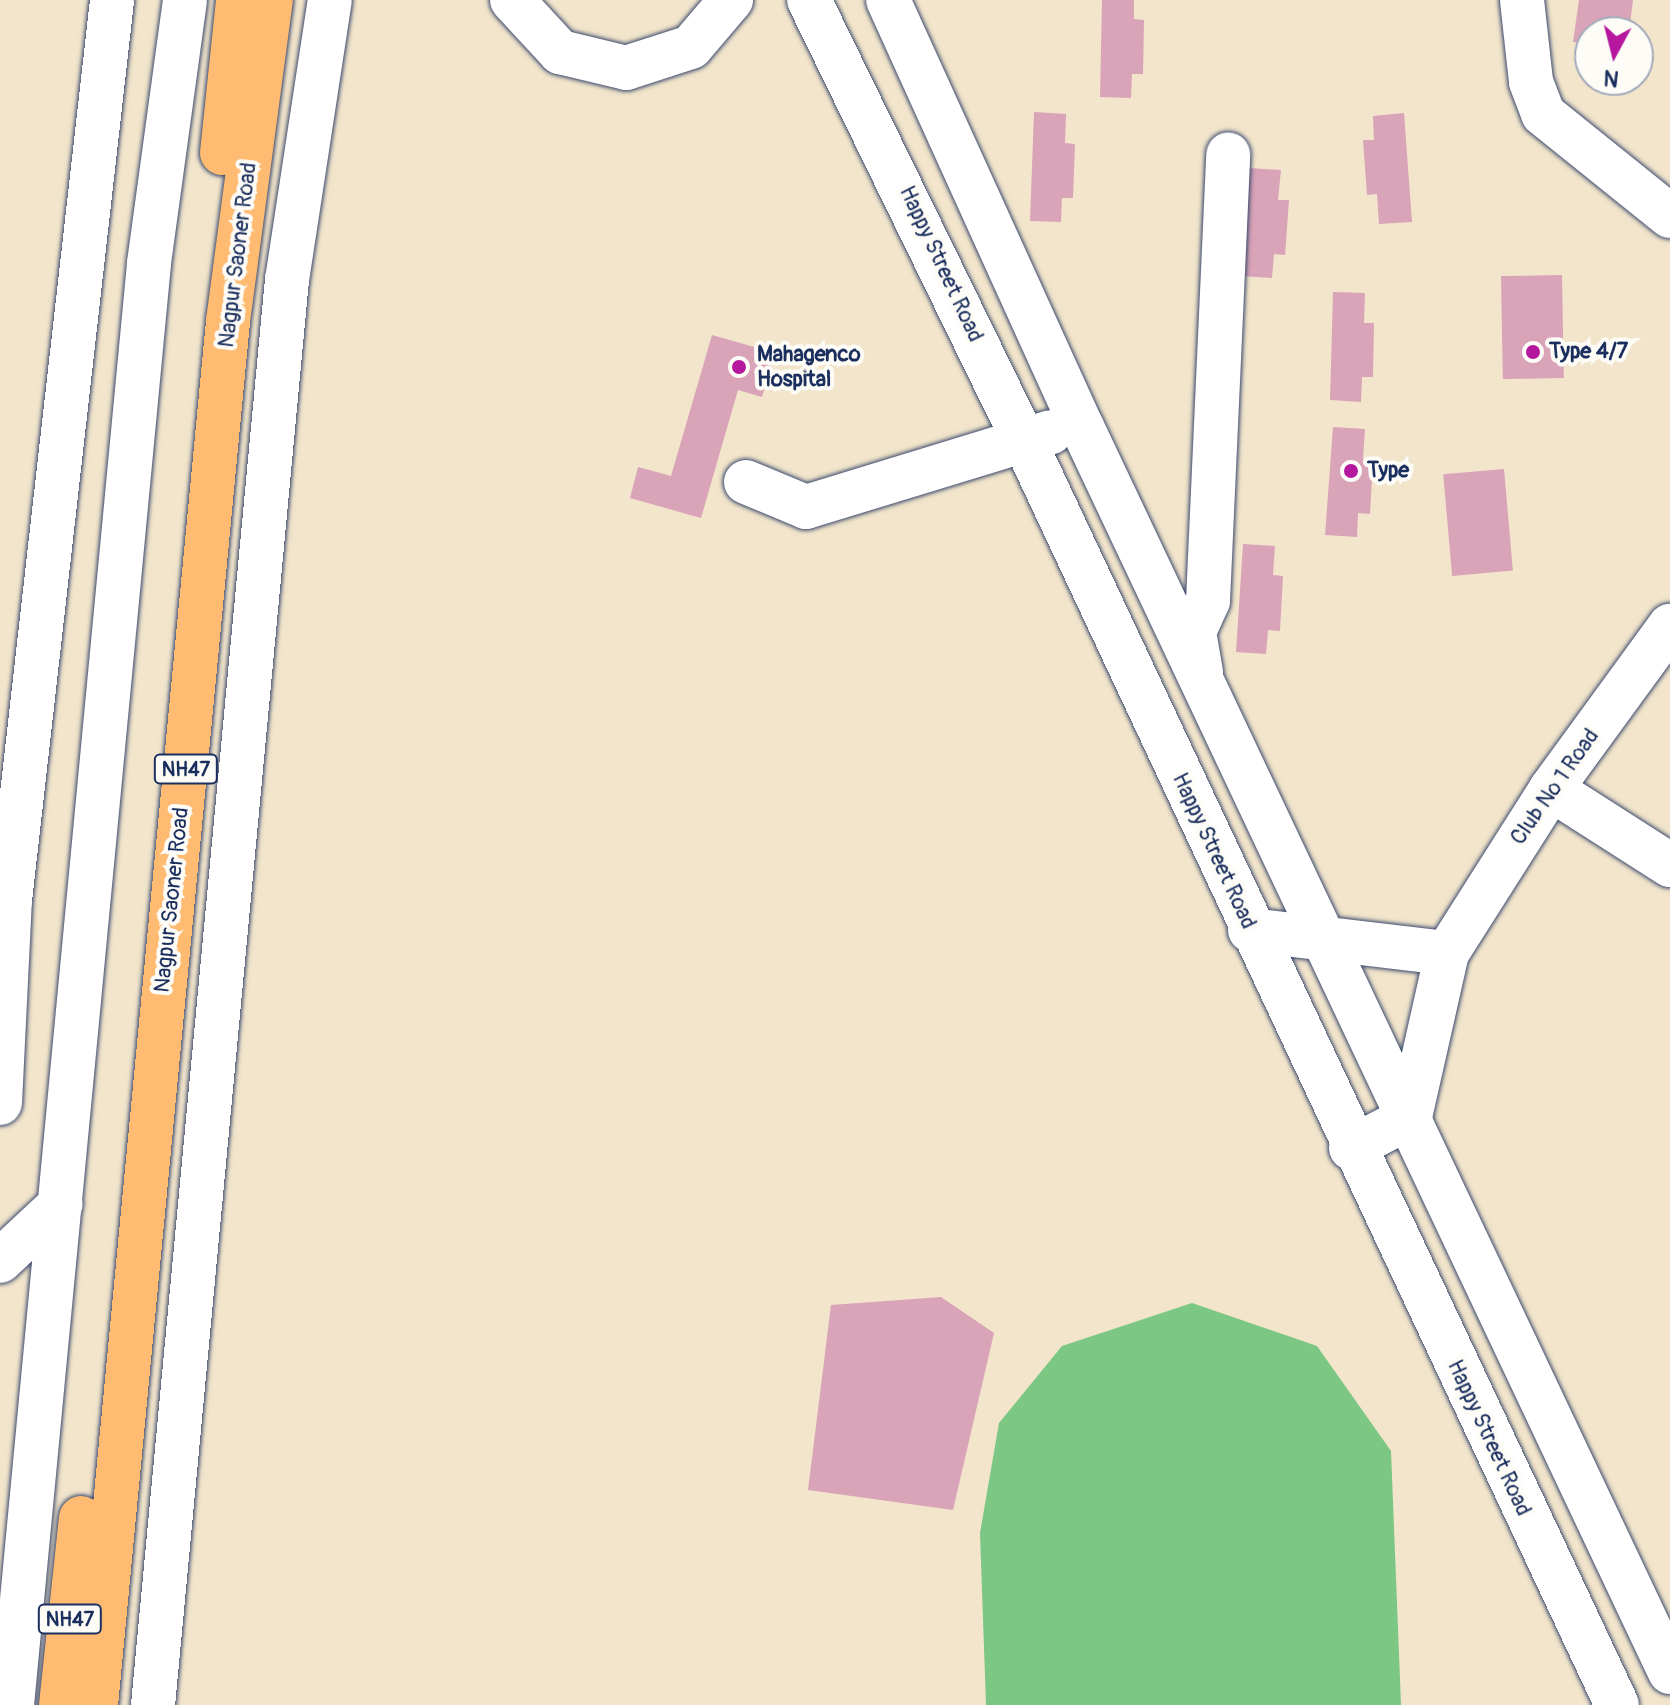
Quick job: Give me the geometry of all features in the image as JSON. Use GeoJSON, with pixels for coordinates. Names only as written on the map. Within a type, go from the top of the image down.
{"type":"FeatureCollection","features":[{"type":"Feature","properties":{"kind":"highway","name":"Nagpur Saoner Road"},"geometry":{"type":"LineString","coordinates":[[61,1705],[238,0]]}},
{"type":"Feature","properties":{"kind":"highway","name":"Nagpur Saoner Road"},"geometry":{"type":"LineString","coordinates":[[96,1705],[228,321],[271,0]]}},
{"type":"Feature","properties":{"kind":"street"},"geometry":{"type":"LineString","coordinates":[[0,1103],[10,900],[112,0]]}},
{"type":"Feature","properties":{"kind":"street"},"geometry":{"type":"LineString","coordinates":[[12,1705],[149,263],[185,0]]}},
{"type":"Feature","properties":{"kind":"street"},"geometry":{"type":"LineString","coordinates":[[153,1705],[287,280],[330,0]]}},
{"type":"Feature","properties":{"kind":"street"},"geometry":{"type":"LineString","coordinates":[[512,0],[560,52],[626,68],[691,47],[731,0]]}},
{"type":"Feature","properties":{"kind":"street","name":"Happy Street Road"},"geometry":{"type":"LineString","coordinates":[[809,0],[1023,438],[1351,1148],[1617,1705]]}},
{"type":"Feature","properties":{"kind":"street"},"geometry":{"type":"LineString","coordinates":[[888,0],[1081,425],[1670,1672]]}},
{"type":"Feature","properties":{"kind":"street"},"geometry":{"type":"LineString","coordinates":[[1522,0],[1531,82],[1543,114],[1670,216]]}},
{"type":"Feature","properties":{"kind":"street"},"geometry":{"type":"LineString","coordinates":[[1203,683],[1194,632],[1208,601],[1228,154]]}},
{"type":"Feature","properties":{"kind":"street"},"geometry":{"type":"LineString","coordinates":[[746,482],[806,507],[1023,438],[1081,425]]}},
{"type":"Feature","properties":{"kind":"street","name":"Club No 1 Road"},"geometry":{"type":"LineString","coordinates":[[1410,1117],[1447,953],[1551,789],[1670,626]]}},
{"type":"Feature","properties":{"kind":"street"},"geometry":{"type":"LineString","coordinates":[[1551,789],[1670,865]]}},
{"type":"Feature","properties":{"kind":"street"},"geometry":{"type":"LineString","coordinates":[[1250,930],[1323,934],[1447,953]]}},
{"type":"Feature","properties":{"kind":"street"},"geometry":{"type":"LineString","coordinates":[[1351,1148],[1410,1117]]}},
{"type":"Feature","properties":{"kind":"street"},"geometry":{"type":"LineString","coordinates":[[0,1261],[61,1204]]}},
{"type":"Feature","properties":{"kind":"green space"},"geometry":{"type":"Polygon","coordinates":[[[1192,1303],[1317,1346],[1391,1451],[1401,1705],[986,1705],[980,1533],[999,1423],[1062,1346],[1192,1303]]]}},
{"type":"Feature","properties":{"kind":"building"},"geometry":{"type":"Polygon","coordinates":[[[1102,0],[1134,0],[1134,19],[1144,20],[1143,74],[1132,74],[1131,98],[1100,97],[1102,0]]]}},
{"type":"Feature","properties":{"kind":"building"},"geometry":{"type":"Polygon","coordinates":[[[1579,0],[1633,0],[1631,16],[1577,16],[1579,0]]]}},
{"type":"Feature","properties":{"kind":"building"},"geometry":{"type":"Polygon","coordinates":[[[1034,112],[1066,114],[1065,143],[1075,144],[1073,198],[1062,198],[1061,222],[1030,221],[1034,112]]]}},
{"type":"Feature","properties":{"kind":"building"},"geometry":{"type":"Polygon","coordinates":[[[1404,113],[1412,222],[1379,224],[1377,194],[1367,195],[1363,140],[1374,140],[1373,116],[1404,113]]]}},
{"type":"Feature","properties":{"kind":"building"},"geometry":{"type":"Polygon","coordinates":[[[1248,168],[1281,170],[1278,200],[1289,200],[1285,255],[1274,254],[1272,278],[1241,276],[1248,168]]]}},
{"type":"Feature","properties":{"kind":"building","name":"Type 4/7"},"geometry":{"type":"Polygon","coordinates":[[[1562,275],[1564,378],[1503,379],[1501,276],[1562,275]]]}},
{"type":"Feature","properties":{"kind":"building","name":"Type"},"geometry":{"type":"Polygon","coordinates":[[[1333,292],[1365,293],[1364,323],[1374,323],[1373,377],[1362,377],[1361,402],[1330,400],[1333,292]]]}},
{"type":"Feature","properties":{"kind":"building"},"geometry":{"type":"Polygon","coordinates":[[[712,335],[775,353],[762,397],[738,390],[701,518],[630,498],[638,467],[671,476],[712,335]]]}},
{"type":"Feature","properties":{"kind":"building","name":"Type"},"geometry":{"type":"Polygon","coordinates":[[[1333,427],[1365,429],[1363,459],[1373,460],[1370,514],[1358,513],[1357,537],[1325,535],[1333,427]]]}},
{"type":"Feature","properties":{"kind":"building"},"geometry":{"type":"Polygon","coordinates":[[[1504,469],[1513,571],[1452,576],[1443,474],[1504,469]]]}},
{"type":"Feature","properties":{"kind":"building"},"geometry":{"type":"Polygon","coordinates":[[[1243,544],[1275,546],[1273,575],[1283,576],[1280,631],[1268,630],[1266,654],[1236,652],[1243,544]]]}},
{"type":"Feature","properties":{"kind":"building"},"geometry":{"type":"Polygon","coordinates":[[[941,1297],[994,1333],[953,1510],[808,1490],[831,1305],[941,1297]]]}},
{"type":"Feature","properties":{"kind":"place","name":"Type 4/7"},"geometry":{"type":"Point","coordinates":[1533,352]}},
{"type":"Feature","properties":{"kind":"place","name":"Mahagenco Hospital"},"geometry":{"type":"Point","coordinates":[739,367]}},
{"type":"Feature","properties":{"kind":"place","name":"Type"},"geometry":{"type":"Point","coordinates":[1351,471]}}]}
